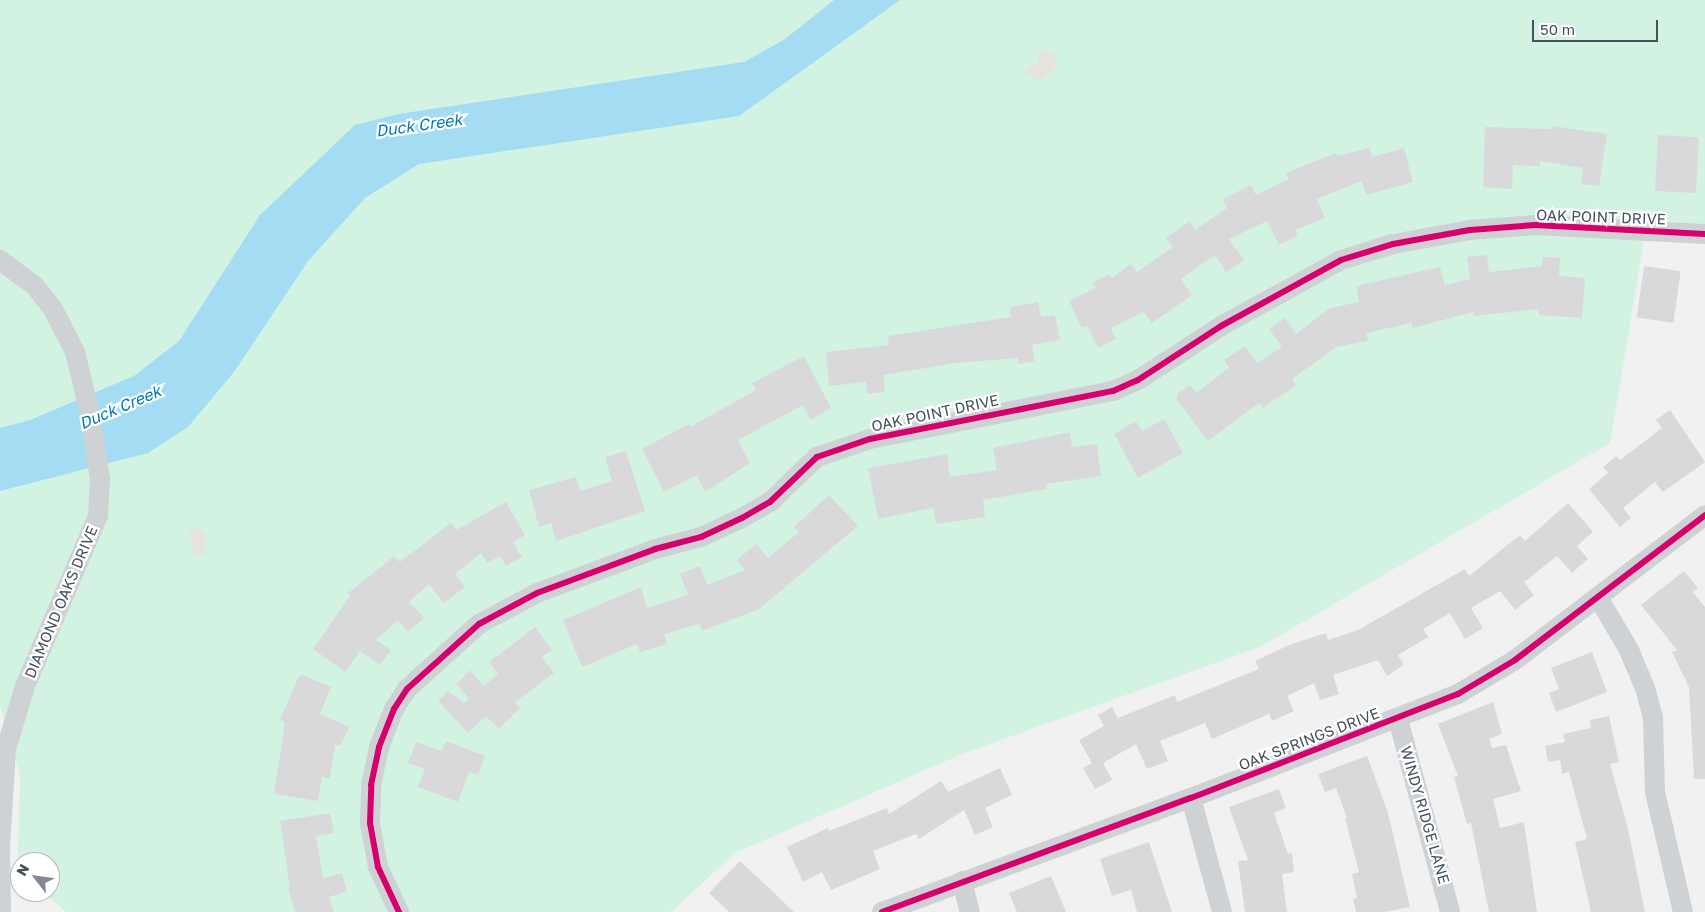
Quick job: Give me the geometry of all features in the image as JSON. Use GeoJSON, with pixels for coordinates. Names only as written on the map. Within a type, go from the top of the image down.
{"type":"FeatureCollection","features":[{"type":"Feature","properties":{"kind":"street","name":"OAK POINT DRIVE"},"geometry":{"type":"LineString","coordinates":[[400,912],[378,867],[370,823],[371,786],[379,747],[394,709],[407,689],[479,624],[538,593],[655,549],[701,537],[742,518],[770,502],[817,457],[862,442],[1113,391],[1138,380],[1221,326],[1342,260],[1393,244],[1470,230],[1535,225],[1705,234]]}},
{"type":"Feature","properties":{"kind":"street","name":"DIAMOND OAKS DRIVE"},"geometry":{"type":"LineString","coordinates":[[0,260],[35,286],[64,328],[75,352],[90,414],[100,479],[98,516],[25,686],[6,749],[0,846],[1,912]]}},
{"type":"Feature","properties":{"kind":"street","name":"OAK SPRINGS DRIVE"},"geometry":{"type":"LineString","coordinates":[[882,912],[1190,798],[1398,719],[1458,694],[1515,660],[1599,599],[1705,515]]}},
{"type":"Feature","properties":{"kind":"street"},"geometry":{"type":"LineString","coordinates":[[1599,599],[1629,650],[1645,688],[1653,717],[1656,792],[1683,912]]}},
{"type":"Feature","properties":{"kind":"street","name":"WINDY RIDGE LANE"},"geometry":{"type":"LineString","coordinates":[[1398,719],[1450,912]]}},
{"type":"Feature","properties":{"kind":"street"},"geometry":{"type":"LineString","coordinates":[[1190,798],[1222,912]]}},
{"type":"Feature","properties":{"kind":"street"},"geometry":{"type":"LineString","coordinates":[[962,881],[970,912]]}},
{"type":"Feature","properties":{"kind":"green space"},"geometry":{"type":"Polygon","coordinates":[[[0,0],[1705,0],[1705,227],[1647,223],[1610,443],[1260,647],[962,754],[735,853],[671,912],[66,912],[54,902],[60,902],[60,852],[18,852],[20,775],[0,706],[0,0]]]}},
{"type":"Feature","properties":{"kind":"sand"},"geometry":{"type":"Polygon","coordinates":[[[1044,50],[1053,54],[1057,62],[1055,69],[1038,81],[1026,72],[1027,67],[1039,64],[1038,55],[1044,50]]]}},
{"type":"Feature","properties":{"kind":"sand"},"geometry":{"type":"Polygon","coordinates":[[[198,526],[205,535],[205,555],[195,556],[190,530],[198,526]]]}},
{"type":"Feature","properties":{"kind":"water","name":"Duck Creek"},"geometry":{"type":"Polygon","coordinates":[[[834,0],[900,0],[739,116],[419,164],[365,198],[308,261],[234,372],[188,427],[148,453],[0,491],[0,428],[30,420],[134,376],[179,341],[260,215],[355,125],[398,114],[744,62],[785,39],[834,0]]]}},
{"type":"Feature","properties":{"kind":"building"},"geometry":{"type":"Polygon","coordinates":[[[1553,126],[1607,134],[1599,186],[1581,184],[1583,168],[1540,161],[1540,166],[1513,165],[1512,189],[1483,187],[1485,127],[1552,129],[1553,126]]]}},
{"type":"Feature","properties":{"kind":"building"},"geometry":{"type":"Polygon","coordinates":[[[1658,135],[1699,137],[1696,193],[1655,191],[1658,135]]]}},
{"type":"Feature","properties":{"kind":"building"},"geometry":{"type":"Polygon","coordinates":[[[1370,148],[1372,157],[1404,148],[1413,182],[1366,195],[1362,181],[1317,199],[1325,218],[1295,230],[1298,235],[1279,245],[1267,221],[1229,239],[1244,260],[1226,272],[1215,255],[1181,279],[1192,295],[1152,323],[1144,312],[1111,328],[1116,339],[1098,348],[1087,326],[1082,328],[1069,301],[1096,288],[1093,282],[1110,274],[1112,278],[1131,264],[1137,272],[1173,247],[1166,238],[1190,221],[1195,230],[1227,208],[1223,199],[1251,185],[1256,195],[1289,179],[1286,173],[1336,153],[1337,156],[1370,148]]]}},
{"type":"Feature","properties":{"kind":"building"},"geometry":{"type":"Polygon","coordinates":[[[1487,255],[1489,272],[1542,266],[1543,257],[1560,258],[1559,276],[1585,278],[1582,318],[1539,315],[1539,309],[1473,316],[1473,312],[1413,328],[1411,323],[1366,333],[1368,341],[1336,347],[1292,379],[1296,385],[1263,408],[1259,403],[1208,441],[1177,400],[1177,394],[1190,385],[1196,393],[1229,368],[1224,360],[1245,346],[1257,363],[1282,347],[1269,329],[1285,318],[1296,334],[1330,308],[1359,302],[1356,286],[1440,267],[1445,285],[1470,279],[1467,257],[1487,255]]]}},
{"type":"Feature","properties":{"kind":"building"},"geometry":{"type":"Polygon","coordinates":[[[1644,266],[1681,271],[1673,323],[1637,317],[1644,266]]]}},
{"type":"Feature","properties":{"kind":"building"},"geometry":{"type":"Polygon","coordinates":[[[1038,302],[1041,317],[1055,315],[1060,340],[1032,345],[1035,361],[1019,364],[1018,358],[956,363],[884,375],[885,392],[867,394],[866,382],[829,386],[826,352],[889,345],[888,336],[1011,317],[1010,307],[1038,302]]]}},
{"type":"Feature","properties":{"kind":"building"},"geometry":{"type":"Polygon","coordinates":[[[804,356],[831,408],[810,420],[803,405],[738,440],[750,463],[705,492],[697,475],[664,492],[642,449],[689,424],[690,427],[756,390],[752,383],[804,356]]]}},
{"type":"Feature","properties":{"kind":"building"},"geometry":{"type":"Polygon","coordinates":[[[1670,410],[1705,462],[1663,492],[1655,482],[1623,508],[1631,518],[1620,527],[1589,489],[1608,473],[1603,467],[1616,456],[1620,460],[1662,428],[1656,420],[1670,410]]]}},
{"type":"Feature","properties":{"kind":"building"},"geometry":{"type":"Polygon","coordinates":[[[1164,419],[1183,453],[1138,478],[1114,434],[1136,421],[1142,431],[1164,419]]]}},
{"type":"Feature","properties":{"kind":"building"},"geometry":{"type":"Polygon","coordinates":[[[1070,432],[1072,447],[1097,444],[1101,476],[1046,484],[1047,489],[983,500],[985,517],[936,524],[933,508],[878,519],[868,468],[947,454],[950,477],[997,470],[993,448],[1070,432]]]}},
{"type":"Feature","properties":{"kind":"building"},"geometry":{"type":"Polygon","coordinates":[[[626,451],[645,511],[556,541],[551,523],[539,527],[529,490],[576,477],[580,491],[612,481],[605,457],[626,451]]]}},
{"type":"Feature","properties":{"kind":"building"},"geometry":{"type":"Polygon","coordinates":[[[829,495],[858,526],[759,609],[702,631],[699,624],[664,634],[667,644],[640,652],[637,644],[582,667],[563,620],[641,587],[647,608],[688,595],[680,574],[700,566],[707,585],[745,570],[737,560],[756,544],[768,558],[799,532],[794,527],[829,495]]]}},
{"type":"Feature","properties":{"kind":"building"},"geometry":{"type":"Polygon","coordinates":[[[506,502],[525,535],[513,542],[522,557],[506,566],[500,556],[487,563],[481,553],[455,574],[465,587],[444,603],[429,584],[409,602],[424,618],[408,632],[398,620],[376,640],[391,650],[380,665],[360,651],[345,672],[313,649],[350,596],[348,593],[394,556],[400,562],[451,523],[456,530],[506,502]]]}},
{"type":"Feature","properties":{"kind":"building"},"geometry":{"type":"Polygon","coordinates":[[[1568,503],[1593,532],[1577,546],[1588,559],[1572,573],[1557,556],[1524,582],[1534,595],[1515,610],[1500,591],[1471,608],[1483,628],[1465,639],[1450,613],[1423,629],[1428,637],[1398,655],[1404,665],[1387,676],[1378,660],[1333,675],[1339,694],[1320,700],[1314,683],[1287,696],[1294,711],[1272,721],[1269,714],[1212,739],[1205,723],[1160,741],[1168,761],[1147,769],[1136,744],[1103,763],[1112,780],[1095,789],[1083,768],[1092,763],[1079,740],[1104,726],[1098,715],[1112,707],[1118,718],[1175,695],[1177,702],[1259,669],[1255,661],[1289,645],[1326,633],[1328,640],[1358,630],[1465,569],[1469,576],[1520,535],[1525,541],[1568,503]]]}},
{"type":"Feature","properties":{"kind":"building"},"geometry":{"type":"Polygon","coordinates":[[[1684,571],[1698,588],[1693,592],[1705,607],[1705,779],[1694,779],[1689,687],[1672,652],[1677,650],[1641,605],[1684,571]]]}},
{"type":"Feature","properties":{"kind":"building"},"geometry":{"type":"Polygon","coordinates":[[[535,627],[552,650],[542,657],[554,673],[515,702],[520,708],[499,729],[486,716],[468,733],[438,701],[448,691],[465,703],[469,698],[456,684],[470,670],[484,686],[498,674],[489,662],[535,627]]]}},
{"type":"Feature","properties":{"kind":"building"},"geometry":{"type":"Polygon","coordinates":[[[1592,652],[1607,692],[1556,712],[1549,693],[1559,689],[1551,668],[1592,652]]]}},
{"type":"Feature","properties":{"kind":"building"},"geometry":{"type":"Polygon","coordinates":[[[300,674],[331,687],[320,714],[349,727],[340,746],[335,744],[330,779],[322,777],[318,801],[274,794],[285,722],[280,720],[300,674]]]}},
{"type":"Feature","properties":{"kind":"building"},"geometry":{"type":"Polygon","coordinates":[[[1493,702],[1502,734],[1489,739],[1492,748],[1506,745],[1521,791],[1493,799],[1500,828],[1524,822],[1537,912],[1489,912],[1471,823],[1467,824],[1454,777],[1458,776],[1438,724],[1493,702]]]}},
{"type":"Feature","properties":{"kind":"building"},"geometry":{"type":"Polygon","coordinates":[[[1609,716],[1619,762],[1610,764],[1628,829],[1645,912],[1591,912],[1575,842],[1587,839],[1569,772],[1562,774],[1560,760],[1548,762],[1545,746],[1565,742],[1563,734],[1591,728],[1590,720],[1609,716]]]}},
{"type":"Feature","properties":{"kind":"building"},"geometry":{"type":"Polygon","coordinates":[[[446,741],[485,756],[478,775],[469,772],[458,802],[418,787],[425,769],[408,763],[416,742],[442,751],[446,741]]]}},
{"type":"Feature","properties":{"kind":"building"},"geometry":{"type":"Polygon","coordinates":[[[1367,756],[1388,813],[1410,907],[1384,912],[1356,912],[1353,899],[1357,898],[1352,874],[1359,872],[1345,818],[1347,818],[1336,788],[1325,792],[1318,774],[1367,756]]]}},
{"type":"Feature","properties":{"kind":"building"},"geometry":{"type":"Polygon","coordinates":[[[1000,768],[1012,795],[985,808],[993,827],[975,835],[964,810],[919,839],[916,834],[873,851],[880,869],[831,890],[822,872],[803,882],[787,847],[828,828],[829,831],[887,808],[889,814],[941,781],[948,792],[1000,768]]]}},
{"type":"Feature","properties":{"kind":"building"},"geometry":{"type":"Polygon","coordinates":[[[1279,789],[1286,808],[1274,813],[1288,854],[1292,853],[1294,872],[1282,874],[1287,912],[1245,912],[1238,861],[1248,860],[1229,807],[1279,789]]]}},
{"type":"Feature","properties":{"kind":"building"},"geometry":{"type":"Polygon","coordinates":[[[330,813],[334,833],[316,836],[323,878],[342,873],[347,891],[329,897],[334,912],[295,912],[288,889],[290,888],[280,821],[330,813]]]}},
{"type":"Feature","properties":{"kind":"building"},"geometry":{"type":"Polygon","coordinates":[[[1149,842],[1172,912],[1137,912],[1131,890],[1112,896],[1100,859],[1149,842]]]}},
{"type":"Feature","properties":{"kind":"building"},"geometry":{"type":"Polygon","coordinates":[[[740,861],[794,912],[729,912],[709,893],[740,861]]]}},
{"type":"Feature","properties":{"kind":"building"},"geometry":{"type":"Polygon","coordinates":[[[1051,876],[1066,912],[1017,912],[1009,893],[1051,876]]]}},
{"type":"Feature","properties":{"kind":"cycle path"},"geometry":{"type":"LineString","coordinates":[[399,912],[378,867],[370,823],[371,785],[379,747],[394,709],[407,689],[479,624],[537,593],[655,549],[701,537],[742,518],[770,502],[817,457],[870,439],[1113,391],[1138,380],[1221,326],[1341,260],[1393,244],[1470,230],[1535,225],[1705,234]]}},
{"type":"Feature","properties":{"kind":"cycle path"},"geometry":{"type":"LineString","coordinates":[[882,912],[1191,798],[1458,694],[1515,660],[1705,515]]}}]}
